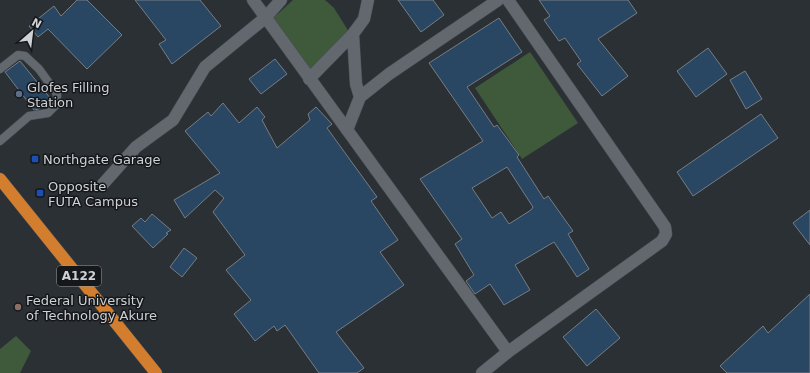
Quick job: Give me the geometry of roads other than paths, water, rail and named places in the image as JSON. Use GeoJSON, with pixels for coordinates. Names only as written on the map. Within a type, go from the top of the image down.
{"type":"FeatureCollection","features":[{"type":"Feature","properties":{"kind":"highway","name":"A122"},"geometry":{"type":"LineString","coordinates":[[0,179],[156,373]]}},
{"type":"Feature","properties":{"kind":"street"},"geometry":{"type":"LineString","coordinates":[[253,0],[508,352]]}},
{"type":"Feature","properties":{"kind":"street"},"geometry":{"type":"LineString","coordinates":[[102,184],[136,147],[173,120],[205,67],[265,18],[281,0]]}},
{"type":"Feature","properties":{"kind":"street"},"geometry":{"type":"LineString","coordinates":[[309,79],[353,34],[364,20],[367,0]]}},
{"type":"Feature","properties":{"kind":"street"},"geometry":{"type":"LineString","coordinates":[[360,97],[356,84],[353,34],[367,0]]}},
{"type":"Feature","properties":{"kind":"street"},"geometry":{"type":"LineString","coordinates":[[347,130],[360,97],[389,74],[498,0]]}},
{"type":"Feature","properties":{"kind":"street"},"geometry":{"type":"LineString","coordinates":[[482,373],[508,352],[662,241],[666,234],[665,227],[508,0]]}},
{"type":"Feature","properties":{"kind":"lane"},"geometry":{"type":"LineString","coordinates":[[0,69],[18,55],[25,56],[39,69],[57,94],[57,104],[48,113],[29,116],[0,141]]}},
{"type":"Feature","properties":{"kind":"place","name":"Glofes Filling Station"},"geometry":{"type":"Point","coordinates":[19,94]}},
{"type":"Feature","properties":{"kind":"place","name":"Northgate Garage"},"geometry":{"type":"Point","coordinates":[35,159]}},
{"type":"Feature","properties":{"kind":"place","name":"Opposite FUTA Campus"},"geometry":{"type":"Point","coordinates":[40,193]}},
{"type":"Feature","properties":{"kind":"place","name":"Federal University of Technology Akure"},"geometry":{"type":"Point","coordinates":[18,307]}}]}
